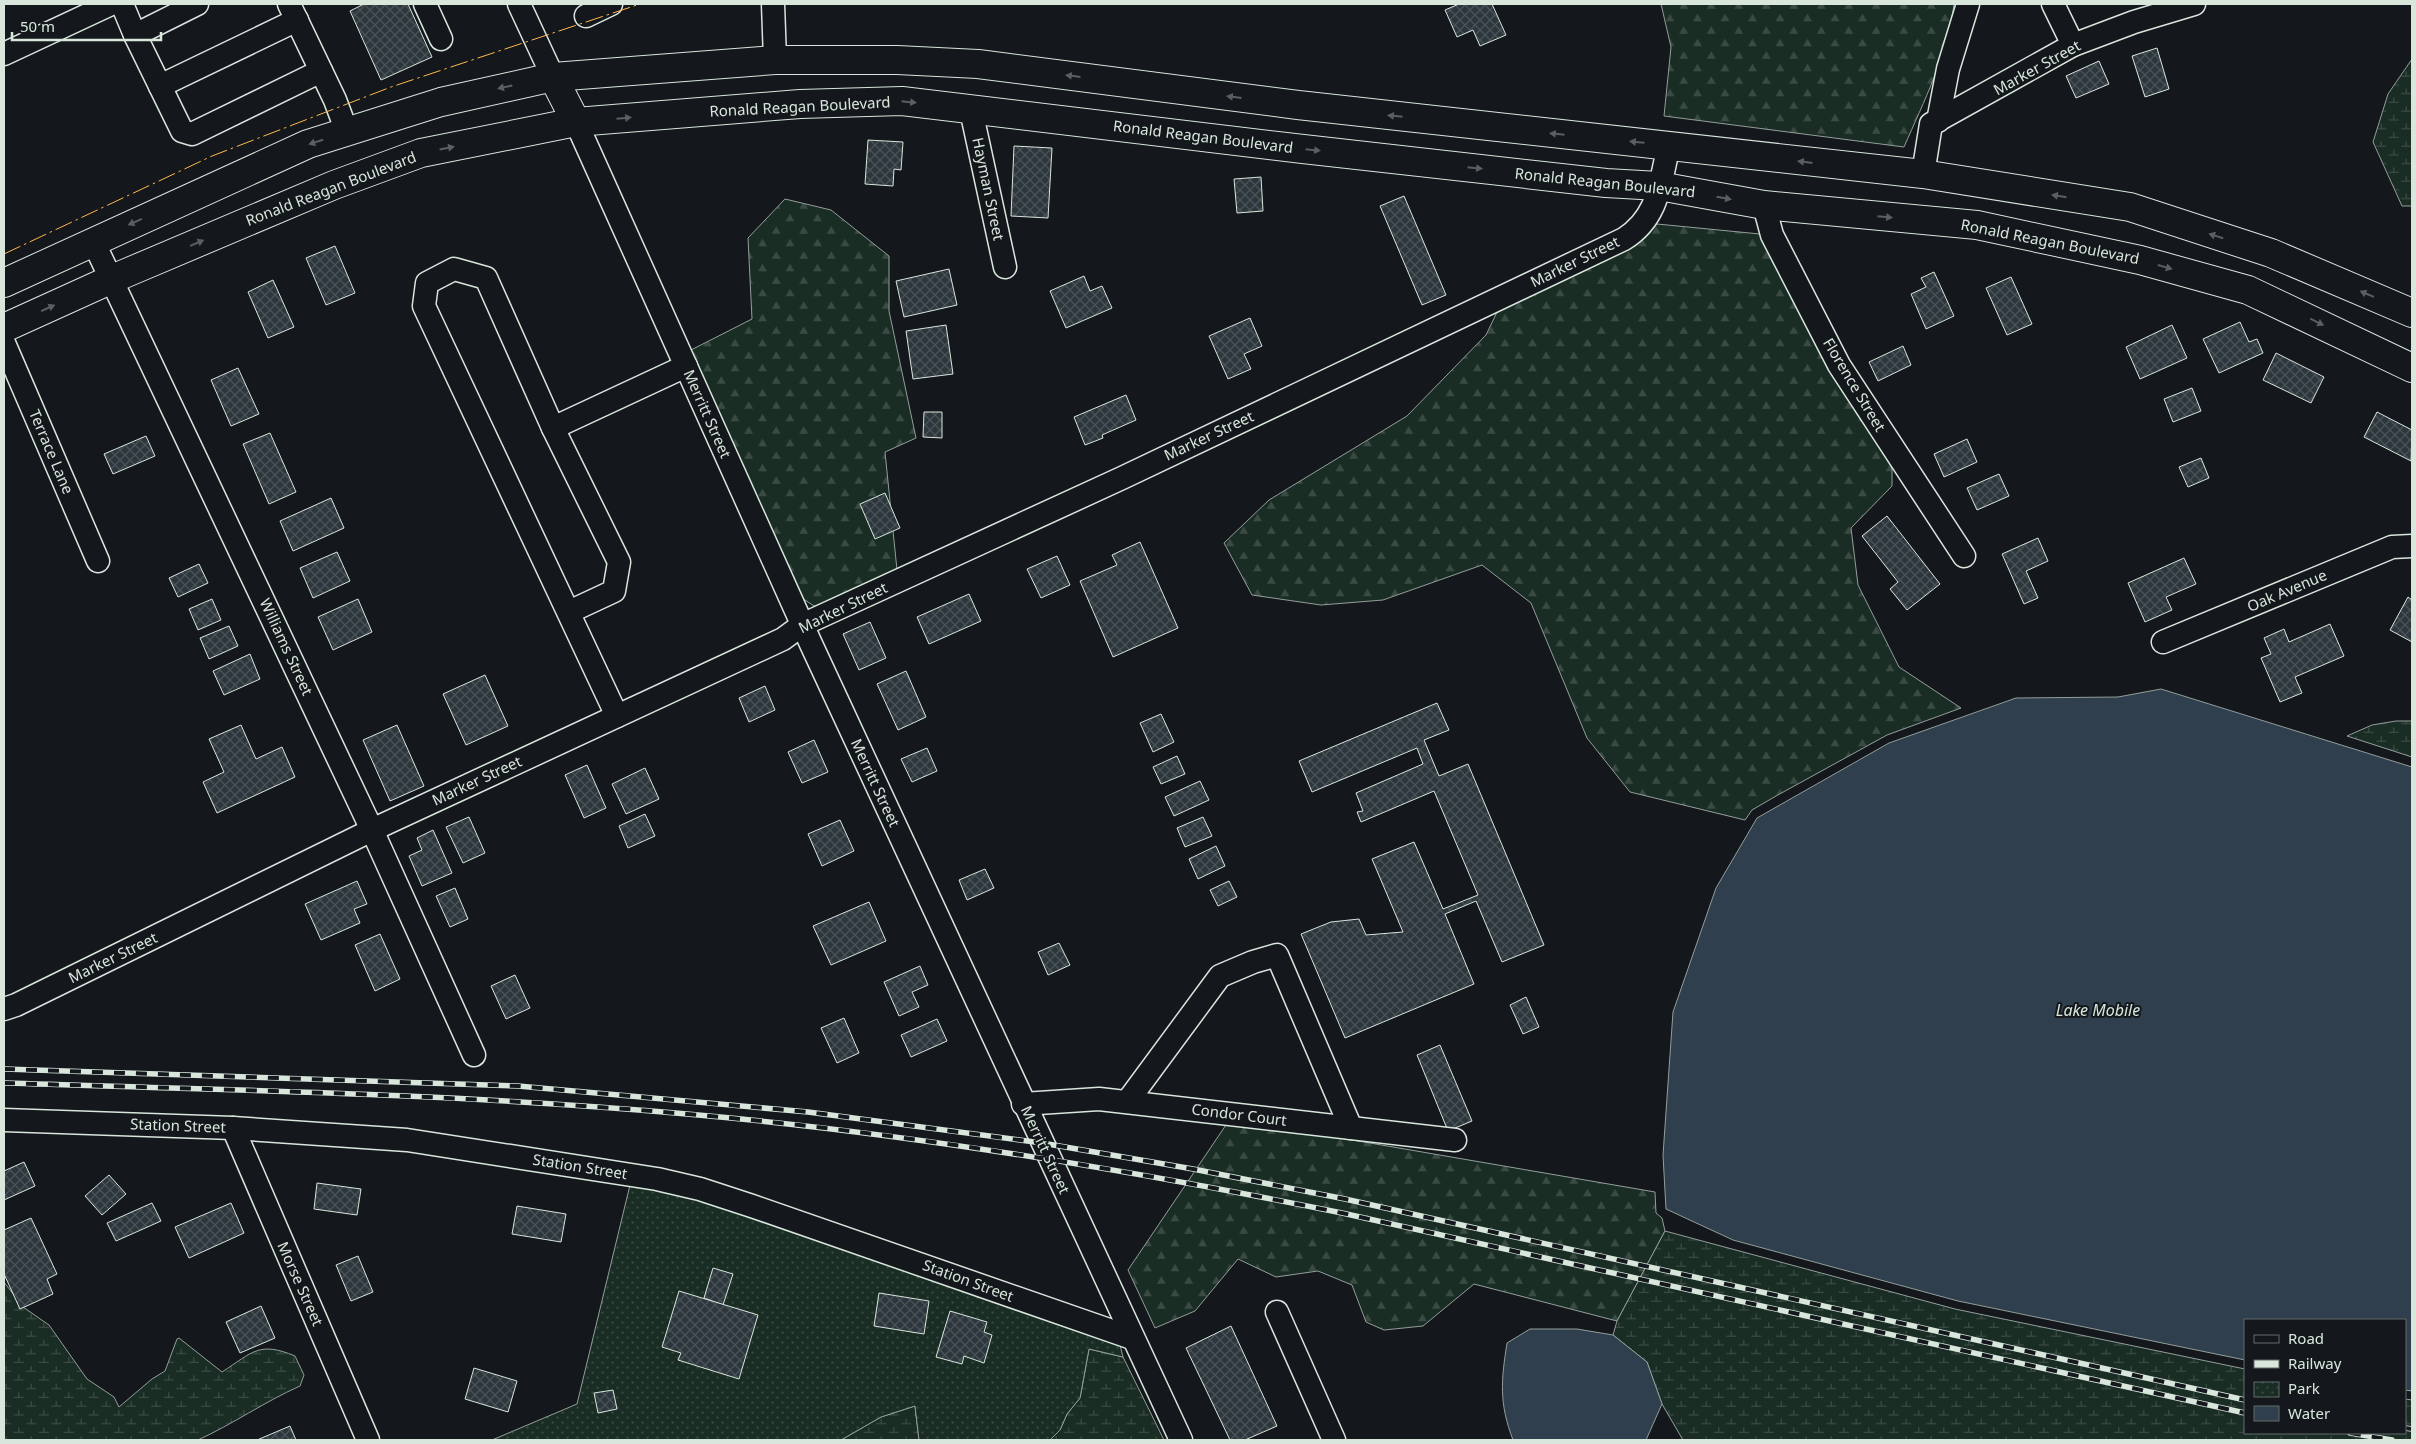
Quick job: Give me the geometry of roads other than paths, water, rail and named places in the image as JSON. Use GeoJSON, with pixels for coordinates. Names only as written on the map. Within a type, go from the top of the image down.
{"type":"FeatureCollection","features":[{"type":"Feature","properties":{"kind":"main road"},"geometry":{"type":"LineString","coordinates":[[4,283],[308,144],[441,102],[553,77],[775,60],[897,60],[978,64],[1298,105],[1923,174],[2130,207],[2271,252],[2412,313]]}},
{"type":"Feature","properties":{"kind":"main road"},"geometry":{"type":"LineString","coordinates":[[553,77],[576,122]]}},
{"type":"Feature","properties":{"kind":"main road","name":"Ronald Reagan Boulevard"},"geometry":{"type":"LineString","coordinates":[[4,328],[112,278],[334,185],[421,153],[576,122],[800,104],[902,102],[1606,183],[1659,186],[1764,205],[1976,225],[2140,260],[2248,290],[2412,368]]}},
{"type":"Feature","properties":{"kind":"street"},"geometry":{"type":"LineString","coordinates":[[4,54],[28,41],[111,4]]}},
{"type":"Feature","properties":{"kind":"street"},"geometry":{"type":"LineString","coordinates":[[122,4],[182,131],[192,134],[321,71]]}},
{"type":"Feature","properties":{"kind":"street"},"geometry":{"type":"LineString","coordinates":[[135,34],[197,4]]}},
{"type":"Feature","properties":{"kind":"street"},"geometry":{"type":"LineString","coordinates":[[424,4],[441,39]]}},
{"type":"Feature","properties":{"kind":"street"},"geometry":{"type":"LineString","coordinates":[[519,4],[553,77]]}},
{"type":"Feature","properties":{"kind":"street"},"geometry":{"type":"LineString","coordinates":[[586,16],[611,4]]}},
{"type":"Feature","properties":{"kind":"street"},"geometry":{"type":"LineString","coordinates":[[773,4],[775,60]]}},
{"type":"Feature","properties":{"kind":"street"},"geometry":{"type":"LineString","coordinates":[[1923,174],[1931,124],[1938,121],[1948,69],[1968,4]]}},
{"type":"Feature","properties":{"kind":"street"},"geometry":{"type":"LineString","coordinates":[[2053,4],[2073,46]]}},
{"type":"Feature","properties":{"kind":"street","name":"Marker Street"},"geometry":{"type":"LineString","coordinates":[[1938,121],[2073,46],[2134,22],[2194,4]]}},
{"type":"Feature","properties":{"kind":"street"},"geometry":{"type":"LineString","coordinates":[[160,86],[293,12],[347,132]]}},
{"type":"Feature","properties":{"kind":"street","name":"Hayman Street"},"geometry":{"type":"LineString","coordinates":[[971,110],[1004,267]]}},
{"type":"Feature","properties":{"kind":"street","name":"Merritt Street"},"geometry":{"type":"LineString","coordinates":[[576,122],[802,625],[1023,1104],[1181,1440]]}},
{"type":"Feature","properties":{"kind":"street","name":"Marker Street"},"geometry":{"type":"LineString","coordinates":[[4,1009],[16,1005],[372,830],[783,639],[802,625],[1122,478],[1624,240],[1637,231],[1653,209],[1669,145]]}},
{"type":"Feature","properties":{"kind":"street","name":"Florence Street"},"geometry":{"type":"LineString","coordinates":[[1764,205],[1772,235],[1839,365],[1964,556]]}},
{"type":"Feature","properties":{"kind":"street","name":"Williams Street"},"geometry":{"type":"LineString","coordinates":[[93,241],[372,830],[474,1055]]}},
{"type":"Feature","properties":{"kind":"street"},"geometry":{"type":"LineString","coordinates":[[569,612],[614,590],[619,562],[553,428],[486,278],[454,269],[427,283],[424,306],[618,716]]}},
{"type":"Feature","properties":{"kind":"street","name":"Terrace Lane"},"geometry":{"type":"LineString","coordinates":[[4,344],[98,561]]}},
{"type":"Feature","properties":{"kind":"street"},"geometry":{"type":"LineString","coordinates":[[553,428],[686,366]]}},
{"type":"Feature","properties":{"kind":"street","name":"Oak Avenue"},"geometry":{"type":"LineString","coordinates":[[2163,642],[2392,547],[2412,546]]}},
{"type":"Feature","properties":{"kind":"street"},"geometry":{"type":"LineString","coordinates":[[1127,1102],[1220,976],[1253,962],[1277,955],[1351,1128]]}},
{"type":"Feature","properties":{"kind":"street","name":"Condor Court"},"geometry":{"type":"LineString","coordinates":[[1023,1104],[1099,1099],[1455,1140]]}},
{"type":"Feature","properties":{"kind":"street","name":"Station Street"},"geometry":{"type":"LineString","coordinates":[[5,1116],[233,1128],[407,1140],[657,1179],[700,1189],[761,1209],[1132,1338]]}},
{"type":"Feature","properties":{"kind":"street","name":"Morse Street"},"geometry":{"type":"LineString","coordinates":[[233,1128],[368,1440]]}},
{"type":"Feature","properties":{"kind":"street"},"geometry":{"type":"LineString","coordinates":[[1277,1312],[1334,1440]]}},
{"type":"Feature","properties":{"kind":"water","name":"Lake Mobile"},"geometry":{"type":"Polygon","coordinates":[[[2161,689],[2412,767],[2412,1391],[2406,1390],[2406,1319],[2244,1319],[2244,1360],[1958,1301],[1733,1240],[1666,1209],[1663,1155],[1673,1012],[1716,888],[1757,818],[1889,743],[2016,698],[2118,697],[2161,689]]]}},
{"type":"Feature","properties":{"kind":"water"},"geometry":{"type":"Polygon","coordinates":[[[1530,1329],[1577,1329],[1613,1335],[1647,1362],[1662,1404],[1646,1440],[1513,1440],[1503,1403],[1503,1369],[1507,1343],[1530,1329]]]}},
{"type":"Feature","properties":{"kind":"railway"},"geometry":{"type":"LineString","coordinates":[[4,1069],[518,1086],[808,1112],[1042,1143],[1193,1169],[1345,1199],[2244,1400]]}},
{"type":"Feature","properties":{"kind":"railway"},"geometry":{"type":"LineString","coordinates":[[4,1083],[431,1097],[602,1107],[852,1131],[1016,1154],[1098,1167],[1342,1213],[2244,1413]]}},
{"type":"Feature","properties":{"kind":"railway"},"geometry":{"type":"LineString","coordinates":[[2406,1428],[2412,1429]]}},
{"type":"Feature","properties":{"kind":"railway"},"geometry":{"type":"LineString","coordinates":[[2356,1434],[2392,1440]]}}]}
